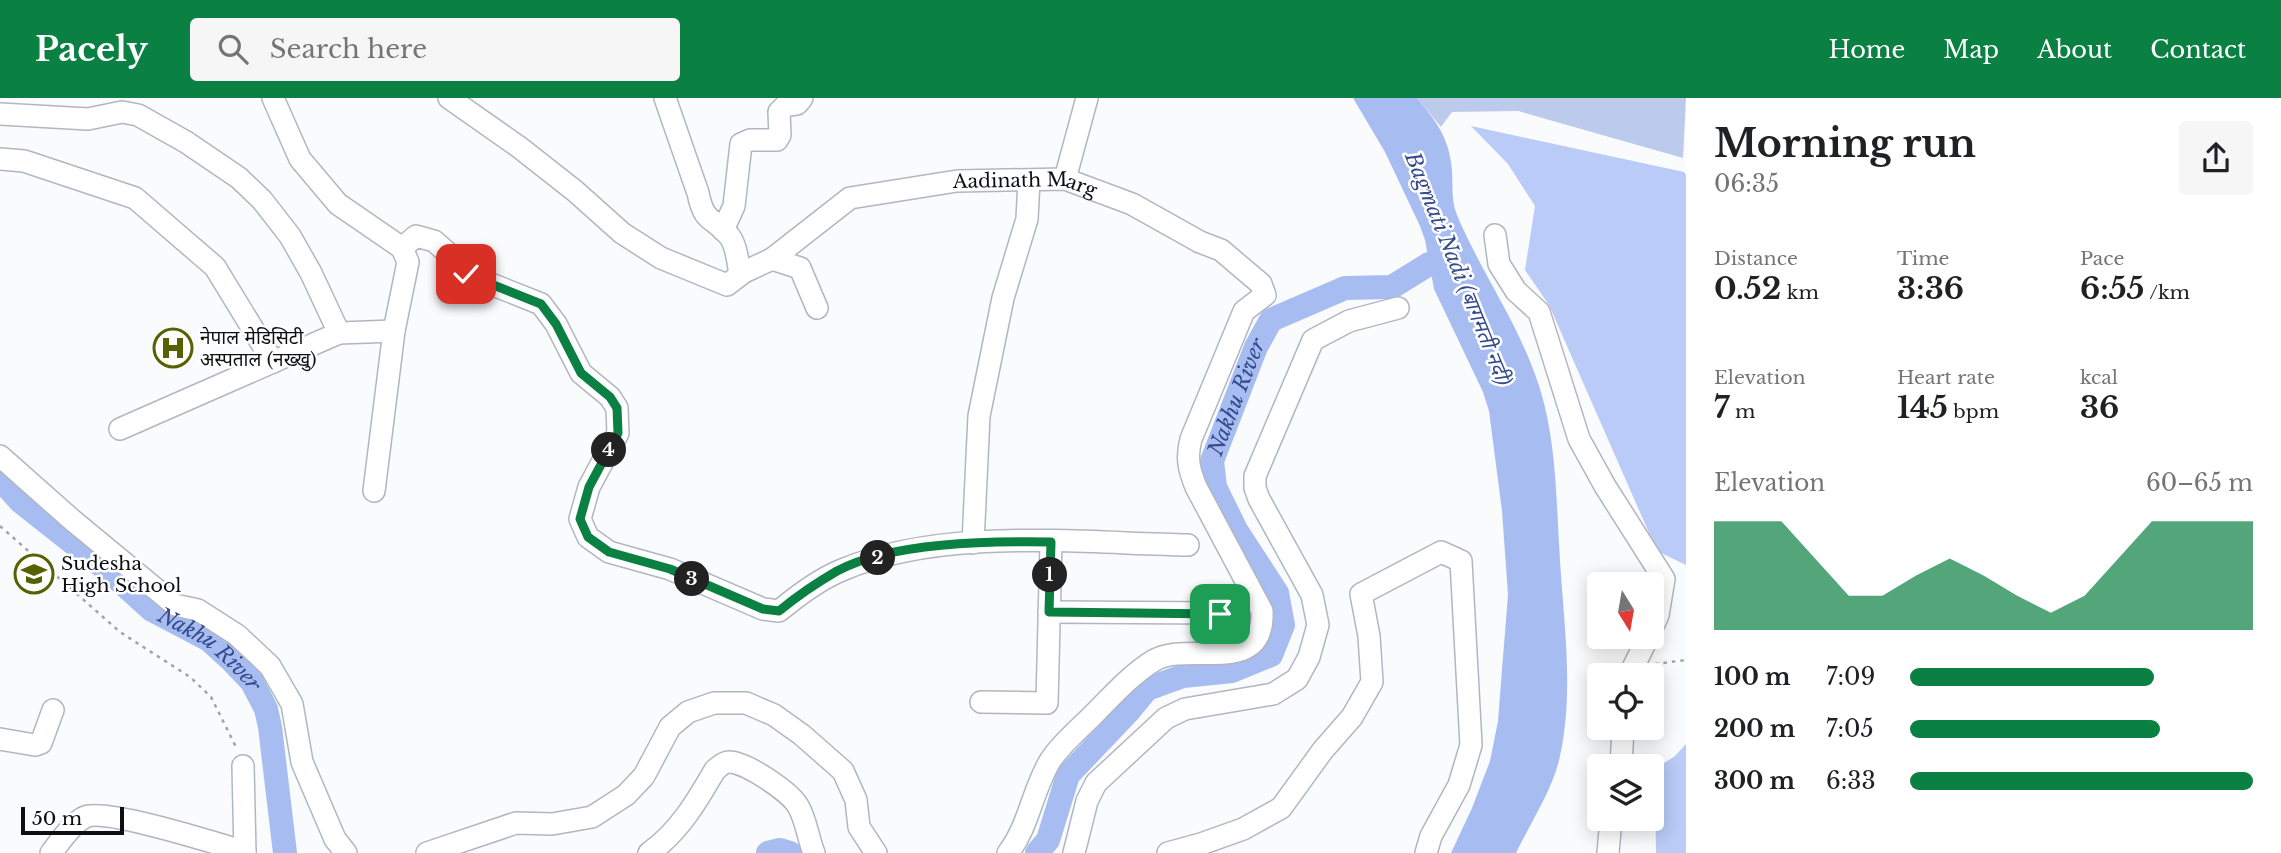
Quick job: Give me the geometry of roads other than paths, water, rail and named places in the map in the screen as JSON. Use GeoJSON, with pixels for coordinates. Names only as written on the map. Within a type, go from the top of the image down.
{"type":"FeatureCollection","features":[{"type":"Feature","properties":{"kind":"street"},"geometry":{"type":"LineString","coordinates":[[273,98],[300,159],[338,204],[402,248],[408,262],[394,331],[374,491]]}},
{"type":"Feature","properties":{"kind":"street"},"geometry":{"type":"LineString","coordinates":[[449,98],[575,191],[622,233],[661,258],[727,285],[742,273],[734,246],[723,230],[708,219],[702,209],[665,98]]}},
{"type":"Feature","properties":{"kind":"street"},"geometry":{"type":"LineString","coordinates":[[723,230],[734,206],[741,144],[750,139],[777,139],[780,135],[781,108],[797,104],[802,98]]}},
{"type":"Feature","properties":{"kind":"street"},"geometry":{"type":"LineString","coordinates":[[1065,179],[1087,98]]}},
{"type":"Feature","properties":{"kind":"street"},"geometry":{"type":"LineString","coordinates":[[0,114],[88,120],[122,112],[138,115],[186,142],[239,177],[262,200],[290,236],[339,333]]}},
{"type":"Feature","properties":{"kind":"street"},"geometry":{"type":"LineString","coordinates":[[0,159],[24,161],[135,198],[215,267],[273,362]]}},
{"type":"Feature","properties":{"kind":"street","name":"Aadinath Marg"},"geometry":{"type":"LineString","coordinates":[[742,273],[772,259],[850,198],[957,181],[1065,179],[1132,204],[1200,242],[1221,250],[1261,284],[1265,295],[1244,311],[1187,453],[1196,487],[1262,611],[1262,626],[1258,639],[1249,647],[1233,652],[1156,659],[1122,685],[1051,760],[1035,792],[1024,828],[1008,853]]}},
{"type":"Feature","properties":{"kind":"street"},"geometry":{"type":"LineString","coordinates":[[973,543],[979,416],[1003,299],[1027,219],[1029,180]]}},
{"type":"Feature","properties":{"kind":"street"},"geometry":{"type":"LineString","coordinates":[[1495,235],[1499,264],[1516,291],[1539,312],[1579,439],[1605,486],[1660,572]]}},
{"type":"Feature","properties":{"kind":"street"},"geometry":{"type":"LineString","coordinates":[[402,248],[416,236],[434,241],[466,274],[541,304],[556,324],[581,373],[610,397],[617,408],[618,433],[589,487],[580,519],[588,537],[609,552],[670,569],[763,609],[779,611],[838,571],[866,560],[945,545],[1051,542],[1188,545]]}},
{"type":"Feature","properties":{"kind":"street"},"geometry":{"type":"LineString","coordinates":[[772,259],[800,268],[817,308]]}},
{"type":"Feature","properties":{"kind":"street"},"geometry":{"type":"LineString","coordinates":[[1073,853],[1087,801],[1096,783],[1166,718],[1185,709],[1273,694],[1297,679],[1309,657],[1318,625],[1312,595],[1258,499],[1255,476],[1313,340],[1349,321],[1398,307]]}},
{"type":"Feature","properties":{"kind":"street"},"geometry":{"type":"LineString","coordinates":[[120,429],[339,333],[394,331]]}},
{"type":"Feature","properties":{"kind":"street"},"geometry":{"type":"LineString","coordinates":[[0,456],[174,605],[198,610],[237,635],[270,666],[292,704],[302,762],[335,839],[346,853]]}},
{"type":"Feature","properties":{"kind":"street"},"geometry":{"type":"LineString","coordinates":[[981,702],[1047,703],[1051,542]]}},
{"type":"Feature","properties":{"kind":"street"},"geometry":{"type":"LineString","coordinates":[[1168,853],[1243,829],[1282,808],[1323,750],[1352,717],[1372,682],[1369,636],[1361,594],[1441,552],[1461,561],[1471,745],[1459,785],[1431,836],[1426,853]]}},
{"type":"Feature","properties":{"kind":"street"},"geometry":{"type":"LineString","coordinates":[[1049,612],[1220,614]]}},
{"type":"Feature","properties":{"kind":"street"},"geometry":{"type":"LineString","coordinates":[[427,853],[516,823],[552,824],[592,817],[626,795],[644,776],[670,727],[688,712],[714,703],[735,703],[746,704],[774,715],[802,735],[843,771],[856,800],[859,827],[876,853]]}},
{"type":"Feature","properties":{"kind":"street"},"geometry":{"type":"LineString","coordinates":[[0,739],[35,745],[41,743],[53,710]]}},
{"type":"Feature","properties":{"kind":"street"},"geometry":{"type":"LineString","coordinates":[[649,853],[661,845],[690,812],[715,770],[729,762],[746,767],[774,784],[797,804],[814,853]]}},
{"type":"Feature","properties":{"kind":"street"},"geometry":{"type":"LineString","coordinates":[[51,853],[81,818],[91,815],[154,827],[245,852],[243,766]]}},
{"type":"Feature","properties":{"kind":"street"},"geometry":{"type":"LineString","coordinates":[[1608,853],[1610,831]]}},
{"type":"Feature","properties":{"kind":"water","name":"Bagmati Nadi (बागमती नदी)"},"geometry":{"type":"Polygon","coordinates":[[[1353,98],[1417,98],[1439,127],[1449,152],[1457,215],[1528,356],[1548,422],[1554,468],[1565,634],[1566,708],[1557,768],[1516,853],[1451,853],[1490,761],[1498,721],[1508,595],[1502,511],[1489,411],[1483,392],[1434,289],[1420,226],[1385,152],[1353,98]]]}},
{"type":"Feature","properties":{"kind":"waterway","name":"Nakhu River"},"geometry":{"type":"LineString","coordinates":[[1037,853],[1048,840],[1068,775],[1147,689],[1183,676],[1232,671],[1271,655],[1283,625],[1277,593],[1236,530],[1215,487],[1212,461],[1256,347],[1271,320],[1345,288],[1392,287],[1429,264],[1453,260]]}},
{"type":"Feature","properties":{"kind":"waterway","name":"Nakhu River"},"geometry":{"type":"LineString","coordinates":[[0,479],[20,501],[111,573],[152,610],[209,640],[252,682],[266,709],[270,727],[285,853]]}},
{"type":"Feature","properties":{"kind":"waterway","name":"Nakhu River"},"geometry":{"type":"LineString","coordinates":[[768,853],[780,850],[790,853]]}},
{"type":"Feature","properties":{"kind":"place","name":"नेपाल मेडिसिटी अस्पताल (नख्खु)"},"geometry":{"type":"Point","coordinates":[173,348]}},
{"type":"Feature","properties":{"kind":"place","name":"Sudesha High School"},"geometry":{"type":"Point","coordinates":[34,574]}}]}
